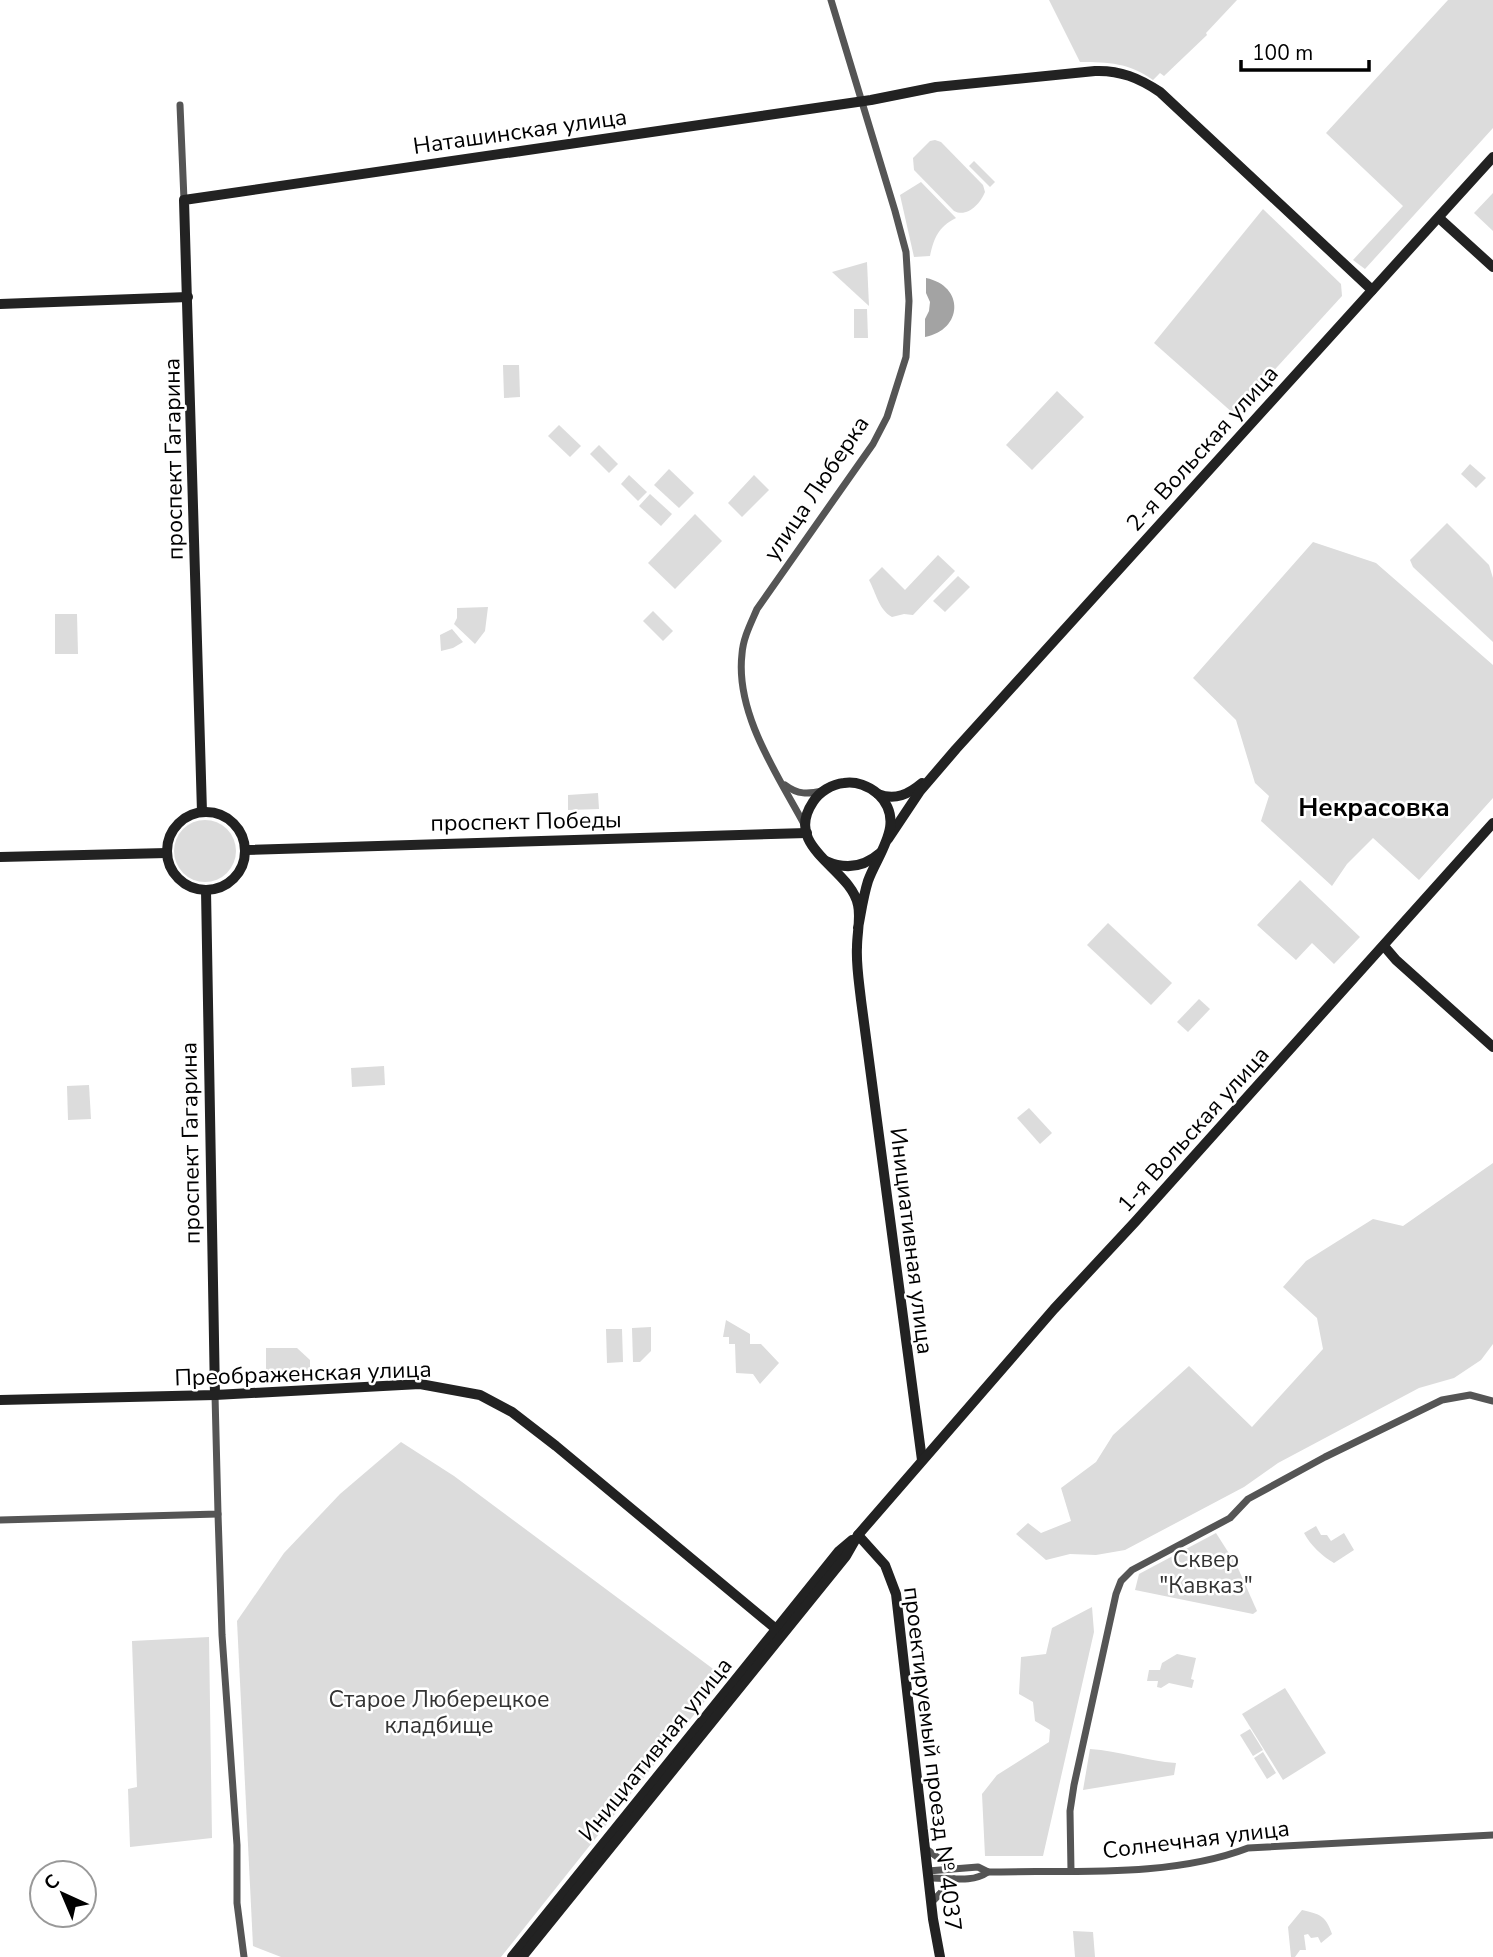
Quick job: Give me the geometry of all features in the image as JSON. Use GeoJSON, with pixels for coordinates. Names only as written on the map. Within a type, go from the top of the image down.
{"type":"FeatureCollection","features":[{"type":"Feature","properties":{"kind":"street","name":"улица Люберка"},"geometry":{"type":"LineString","coordinates":[[806,830],[748,715],[740,675],[742,652],[757,608],[873,444],[887,417],[906,356],[909,300],[906,251],[831,0]]}},
{"type":"Feature","properties":{"kind":"street","name":"Наташинская улица"},"geometry":{"type":"LineString","coordinates":[[184,200],[861,101],[936,87],[1116,71],[1133,76],[1166,98],[1373,290]]}},
{"type":"Feature","properties":{"kind":"street","name":"проспект Гагарина"},"geometry":{"type":"LineString","coordinates":[[180,105],[202,812]]}},
{"type":"Feature","properties":{"kind":"street","name":"2-я Вольская улица"},"geometry":{"type":"LineString","coordinates":[[876,792],[888,797],[903,795],[919,786],[940,766],[1493,157]]}},
{"type":"Feature","properties":{"kind":"street"},"geometry":{"type":"LineString","coordinates":[[1439,218],[1493,267]]}},
{"type":"Feature","properties":{"kind":"street"},"geometry":{"type":"LineString","coordinates":[[0,304],[188,297]]}},
{"type":"Feature","properties":{"kind":"street","name":"2-я Вольская улица"},"geometry":{"type":"LineString","coordinates":[[888,839],[940,766]]}},
{"type":"Feature","properties":{"kind":"street"},"geometry":{"type":"LineString","coordinates":[[806,830],[810,807],[815,798],[834,785],[846,782],[868,787],[876,792]]}},
{"type":"Feature","properties":{"kind":"street"},"geometry":{"type":"LineString","coordinates":[[782,783],[794,792],[804,794],[823,791]]}},
{"type":"Feature","properties":{"kind":"street","name":"Инициативная улица"},"geometry":{"type":"LineString","coordinates":[[858,928],[864,894],[888,839],[890,818],[887,807],[876,792]]}},
{"type":"Feature","properties":{"kind":"street"},"geometry":{"type":"LineString","coordinates":[[202,812],[227,818],[243,837],[245,850],[243,865],[234,878],[221,887],[206,891],[194,889],[175,875],[169,865],[167,853],[173,831],[180,822],[202,812]]}},
{"type":"Feature","properties":{"kind":"street","name":"1-я Вольская улица"},"geometry":{"type":"LineString","coordinates":[[922,1460],[1054,1309],[1493,823]]}},
{"type":"Feature","properties":{"kind":"street","name":"Инициативная улица"},"geometry":{"type":"LineString","coordinates":[[522,1957],[846,1556],[858,1535],[922,1460],[861,1000],[856,948],[859,913],[856,896],[819,856],[806,830]]}},
{"type":"Feature","properties":{"kind":"street","name":"проспект Победы"},"geometry":{"type":"LineString","coordinates":[[245,850],[806,830]]}},
{"type":"Feature","properties":{"kind":"street"},"geometry":{"type":"LineString","coordinates":[[819,856],[836,865],[849,867],[872,860],[883,850]]}},
{"type":"Feature","properties":{"kind":"street"},"geometry":{"type":"LineString","coordinates":[[0,857],[167,853]]}},
{"type":"Feature","properties":{"kind":"street","name":"проспект Гагарина"},"geometry":{"type":"LineString","coordinates":[[206,891],[215,1395]]}},
{"type":"Feature","properties":{"kind":"street"},"geometry":{"type":"LineString","coordinates":[[1384,946],[1395,960],[1493,1046]]}},
{"type":"Feature","properties":{"kind":"street","name":"Преображенская улица"},"geometry":{"type":"LineString","coordinates":[[0,1400],[215,1395],[420,1384],[480,1395],[512,1412],[565,1453],[776,1629]]}},
{"type":"Feature","properties":{"kind":"street"},"geometry":{"type":"LineString","coordinates":[[215,1395],[222,1635],[237,1845],[237,1903],[244,1957]]}},
{"type":"Feature","properties":{"kind":"street"},"geometry":{"type":"LineString","coordinates":[[1072,1871],[1070,1811],[1074,1786],[1116,1594],[1123,1578],[1138,1567],[1230,1518],[1248,1499],[1325,1457],[1443,1400],[1469,1395],[1493,1401]]}},
{"type":"Feature","properties":{"kind":"street"},"geometry":{"type":"LineString","coordinates":[[0,1520],[218,1514]]}},
{"type":"Feature","properties":{"kind":"street","name":"Инициативная улица"},"geometry":{"type":"LineString","coordinates":[[512,1957],[839,1550],[858,1535]]}},
{"type":"Feature","properties":{"kind":"street","name":"проектируемый проезд № 4037"},"geometry":{"type":"LineString","coordinates":[[858,1535],[885,1565],[896,1594],[931,1903],[940,1957]]}},
{"type":"Feature","properties":{"kind":"street","name":"Солнечная улица"},"geometry":{"type":"LineString","coordinates":[[988,1872],[1141,1869],[1223,1857],[1248,1848],[1493,1836]]}},
{"type":"Feature","properties":{"kind":"street"},"geometry":{"type":"LineString","coordinates":[[925,1848],[951,1868]]}},
{"type":"Feature","properties":{"kind":"street"},"geometry":{"type":"LineString","coordinates":[[978,1867],[988,1872],[979,1878],[954,1880],[928,1874],[951,1868],[978,1867]]}},
{"type":"Feature","properties":{"kind":"street"},"geometry":{"type":"LineString","coordinates":[[931,1903],[954,1880]]}},
{"type":"Feature","properties":{"kind":"green space"},"geometry":{"type":"Polygon","coordinates":[[[1049,0],[1237,0],[1207,35],[1164,76],[1160,73],[1153,80],[1136,70],[1118,65],[1080,62],[1049,0]]]}},
{"type":"Feature","properties":{"kind":"green space"},"geometry":{"type":"Polygon","coordinates":[[[1448,0],[1493,0],[1493,128],[1365,269],[1353,260],[1403,206],[1326,133],[1448,0]]]}},
{"type":"Feature","properties":{"kind":"green space"},"geometry":{"type":"Polygon","coordinates":[[[930,141],[941,142],[983,185],[983,197],[964,213],[954,211],[914,170],[913,158],[930,141]]]}},
{"type":"Feature","properties":{"kind":"green space"},"geometry":{"type":"Polygon","coordinates":[[[974,161],[995,182],[990,187],[969,166],[974,161]]]}},
{"type":"Feature","properties":{"kind":"green space"},"geometry":{"type":"Polygon","coordinates":[[[921,182],[956,218],[938,234],[930,256],[914,257],[900,195],[921,182]]]}},
{"type":"Feature","properties":{"kind":"green space"},"geometry":{"type":"Polygon","coordinates":[[[1493,193],[1493,231],[1474,213],[1493,193]]]}},
{"type":"Feature","properties":{"kind":"green space"},"geometry":{"type":"Polygon","coordinates":[[[1263,209],[1341,284],[1342,296],[1234,414],[1154,343],[1263,209]]]}},
{"type":"Feature","properties":{"kind":"green space"},"geometry":{"type":"Polygon","coordinates":[[[867,262],[869,306],[832,272],[867,262]]]}},
{"type":"Feature","properties":{"kind":"green space"},"geometry":{"type":"Polygon","coordinates":[[[854,309],[867,309],[868,338],[854,338],[854,309]]]}},
{"type":"Feature","properties":{"kind":"green space"},"geometry":{"type":"Polygon","coordinates":[[[503,365],[519,365],[520,397],[504,398],[503,365]]]}},
{"type":"Feature","properties":{"kind":"green space"},"geometry":{"type":"Polygon","coordinates":[[[1057,391],[1084,417],[1032,470],[1006,445],[1057,391]]]}},
{"type":"Feature","properties":{"kind":"green space"},"geometry":{"type":"Polygon","coordinates":[[[559,425],[581,446],[570,457],[548,436],[559,425]]]}},
{"type":"Feature","properties":{"kind":"green space"},"geometry":{"type":"Polygon","coordinates":[[[599,445],[618,464],[609,473],[590,454],[599,445]]]}},
{"type":"Feature","properties":{"kind":"green space"},"geometry":{"type":"Polygon","coordinates":[[[1470,464],[1486,478],[1476,488],[1461,474],[1470,464]]]}},
{"type":"Feature","properties":{"kind":"green space"},"geometry":{"type":"Polygon","coordinates":[[[669,469],[694,493],[679,508],[654,485],[669,469]]]}},
{"type":"Feature","properties":{"kind":"green space"},"geometry":{"type":"Polygon","coordinates":[[[629,475],[647,492],[638,501],[621,484],[629,475]]]}},
{"type":"Feature","properties":{"kind":"green space"},"geometry":{"type":"Polygon","coordinates":[[[754,475],[769,490],[742,517],[728,503],[754,475]]]}},
{"type":"Feature","properties":{"kind":"green space"},"geometry":{"type":"Polygon","coordinates":[[[650,494],[672,514],[661,526],[639,506],[650,494]]]}},
{"type":"Feature","properties":{"kind":"green space"},"geometry":{"type":"Polygon","coordinates":[[[695,514],[722,541],[675,589],[648,563],[695,514]]]}},
{"type":"Feature","properties":{"kind":"green space"},"geometry":{"type":"Polygon","coordinates":[[[1447,523],[1489,565],[1493,578],[1493,642],[1413,567],[1410,560],[1447,523]]]}},
{"type":"Feature","properties":{"kind":"green space"},"geometry":{"type":"Polygon","coordinates":[[[1313,542],[1376,563],[1493,665],[1493,798],[1419,880],[1373,838],[1347,864],[1332,886],[1261,821],[1269,796],[1255,783],[1236,720],[1193,678],[1313,542]]]}},
{"type":"Feature","properties":{"kind":"green space"},"geometry":{"type":"Polygon","coordinates":[[[938,555],[955,571],[913,615],[892,617],[888,614],[881,606],[869,580],[882,567],[905,590],[938,555]]]}},
{"type":"Feature","properties":{"kind":"green space"},"geometry":{"type":"Polygon","coordinates":[[[958,576],[970,587],[945,612],[933,601],[958,576]]]}},
{"type":"Feature","properties":{"kind":"green space"},"geometry":{"type":"Polygon","coordinates":[[[488,607],[485,631],[475,644],[454,624],[457,608],[488,607]]]}},
{"type":"Feature","properties":{"kind":"green space"},"geometry":{"type":"Polygon","coordinates":[[[653,611],[673,631],[663,641],[643,621],[653,611]]]}},
{"type":"Feature","properties":{"kind":"green space"},"geometry":{"type":"Polygon","coordinates":[[[55,614],[77,614],[78,654],[55,654],[55,614]]]}},
{"type":"Feature","properties":{"kind":"green space"},"geometry":{"type":"Polygon","coordinates":[[[452,629],[463,642],[441,651],[440,635],[452,629]]]}},
{"type":"Feature","properties":{"kind":"green space"},"geometry":{"type":"Polygon","coordinates":[[[598,793],[599,809],[568,810],[568,795],[598,793]]]}},
{"type":"Feature","properties":{"kind":"green space"},"geometry":{"type":"Polygon","coordinates":[[[205,820],[217,822],[227,829],[234,839],[234,863],[227,873],[217,880],[205,882],[193,880],[183,873],[176,863],[174,851],[176,839],[183,829],[193,822],[205,820]]]}},
{"type":"Feature","properties":{"kind":"green space"},"geometry":{"type":"Polygon","coordinates":[[[1300,880],[1360,937],[1334,964],[1312,943],[1296,960],[1257,925],[1300,880]]]}},
{"type":"Feature","properties":{"kind":"green space"},"geometry":{"type":"Polygon","coordinates":[[[1108,923],[1172,983],[1151,1005],[1087,945],[1108,923]]]}},
{"type":"Feature","properties":{"kind":"green space"},"geometry":{"type":"Polygon","coordinates":[[[1199,999],[1210,1009],[1188,1032],[1177,1022],[1199,999]]]}},
{"type":"Feature","properties":{"kind":"green space"},"geometry":{"type":"Polygon","coordinates":[[[384,1066],[385,1085],[352,1087],[351,1068],[384,1066]]]}},
{"type":"Feature","properties":{"kind":"green space"},"geometry":{"type":"Polygon","coordinates":[[[89,1085],[91,1119],[68,1120],[67,1086],[89,1085]]]}},
{"type":"Feature","properties":{"kind":"green space"},"geometry":{"type":"Polygon","coordinates":[[[1029,1108],[1052,1133],[1040,1144],[1017,1118],[1029,1108]]]}},
{"type":"Feature","properties":{"kind":"green space"},"geometry":{"type":"Polygon","coordinates":[[[1493,1163],[1493,1344],[1481,1360],[1454,1378],[1419,1388],[1278,1463],[1244,1487],[1125,1550],[1096,1555],[1070,1554],[1046,1560],[1016,1534],[1028,1523],[1041,1533],[1071,1521],[1061,1488],[1096,1462],[1113,1435],[1189,1366],[1252,1427],[1323,1349],[1317,1318],[1283,1287],[1306,1261],[1373,1219],[1403,1226],[1493,1163]]]}},
{"type":"Feature","properties":{"kind":"green space"},"geometry":{"type":"Polygon","coordinates":[[[726,1320],[750,1334],[750,1344],[761,1344],[779,1363],[760,1384],[753,1374],[736,1373],[735,1344],[729,1344],[729,1337],[723,1337],[726,1320]]]}},
{"type":"Feature","properties":{"kind":"green space"},"geometry":{"type":"Polygon","coordinates":[[[651,1327],[651,1351],[640,1362],[633,1362],[632,1328],[651,1327]]]}},
{"type":"Feature","properties":{"kind":"green space"},"geometry":{"type":"Polygon","coordinates":[[[606,1329],[622,1329],[623,1362],[607,1363],[606,1329]]]}},
{"type":"Feature","properties":{"kind":"green space"},"geometry":{"type":"Polygon","coordinates":[[[266,1348],[297,1348],[310,1360],[310,1371],[266,1371],[266,1348]]]}},
{"type":"Feature","properties":{"kind":"green space","name":"Старое Люберецкое кладбище"},"geometry":{"type":"Polygon","coordinates":[[[401,1442],[454,1476],[724,1677],[501,1957],[281,1957],[253,1946],[237,1621],[284,1553],[340,1494],[401,1442]]]}},
{"type":"Feature","properties":{"kind":"green space"},"geometry":{"type":"Polygon","coordinates":[[[1316,1526],[1321,1535],[1327,1535],[1331,1541],[1344,1533],[1354,1550],[1334,1563],[1313,1546],[1304,1533],[1316,1526]]]}},
{"type":"Feature","properties":{"kind":"green space","name":"Сквер \"Кавказ\""},"geometry":{"type":"Polygon","coordinates":[[[1216,1533],[1237,1566],[1257,1611],[1253,1614],[1135,1590],[1139,1574],[1216,1533]]]}},
{"type":"Feature","properties":{"kind":"green space"},"geometry":{"type":"Polygon","coordinates":[[[1092,1607],[1094,1632],[1043,1856],[985,1856],[982,1794],[997,1775],[1049,1742],[1050,1730],[1035,1721],[1033,1702],[1019,1694],[1021,1657],[1046,1654],[1052,1628],[1092,1607]]]}},
{"type":"Feature","properties":{"kind":"green space"},"geometry":{"type":"Polygon","coordinates":[[[209,1637],[212,1838],[130,1847],[128,1789],[137,1787],[132,1641],[209,1637]]]}},
{"type":"Feature","properties":{"kind":"green space"},"geometry":{"type":"Polygon","coordinates":[[[1177,1654],[1196,1658],[1191,1679],[1194,1680],[1192,1688],[1169,1683],[1161,1688],[1157,1687],[1158,1681],[1147,1681],[1149,1670],[1160,1670],[1162,1663],[1177,1654]]]}},
{"type":"Feature","properties":{"kind":"green space"},"geometry":{"type":"Polygon","coordinates":[[[1285,1688],[1326,1753],[1283,1780],[1242,1714],[1285,1688]]]}},
{"type":"Feature","properties":{"kind":"green space"},"geometry":{"type":"Polygon","coordinates":[[[1250,1729],[1263,1750],[1253,1756],[1240,1735],[1250,1729]]]}},
{"type":"Feature","properties":{"kind":"green space"},"geometry":{"type":"Polygon","coordinates":[[[1090,1749],[1176,1763],[1174,1775],[1083,1790],[1090,1749]]]}},
{"type":"Feature","properties":{"kind":"green space"},"geometry":{"type":"Polygon","coordinates":[[[1263,1752],[1276,1773],[1267,1779],[1254,1758],[1263,1752]]]}},
{"type":"Feature","properties":{"kind":"green space"},"geometry":{"type":"Polygon","coordinates":[[[1302,1910],[1322,1917],[1332,1934],[1321,1943],[1318,1937],[1304,1935],[1306,1950],[1300,1950],[1295,1957],[1291,1957],[1288,1927],[1302,1910]]]}},
{"type":"Feature","properties":{"kind":"green space"},"geometry":{"type":"Polygon","coordinates":[[[1073,1931],[1093,1932],[1095,1957],[1075,1957],[1073,1931]]]}},
{"type":"Feature","properties":{"kind":"shaded area"},"geometry":{"type":"Polygon","coordinates":[[[926,278],[948,290],[953,298],[954,308],[947,326],[938,333],[925,337],[925,319],[930,302],[926,293],[926,278]]]}},
{"type":"Feature","properties":{"kind":"district","name":"Некрасовка"},"geometry":{"type":"Point","coordinates":[1374,807]}}]}
